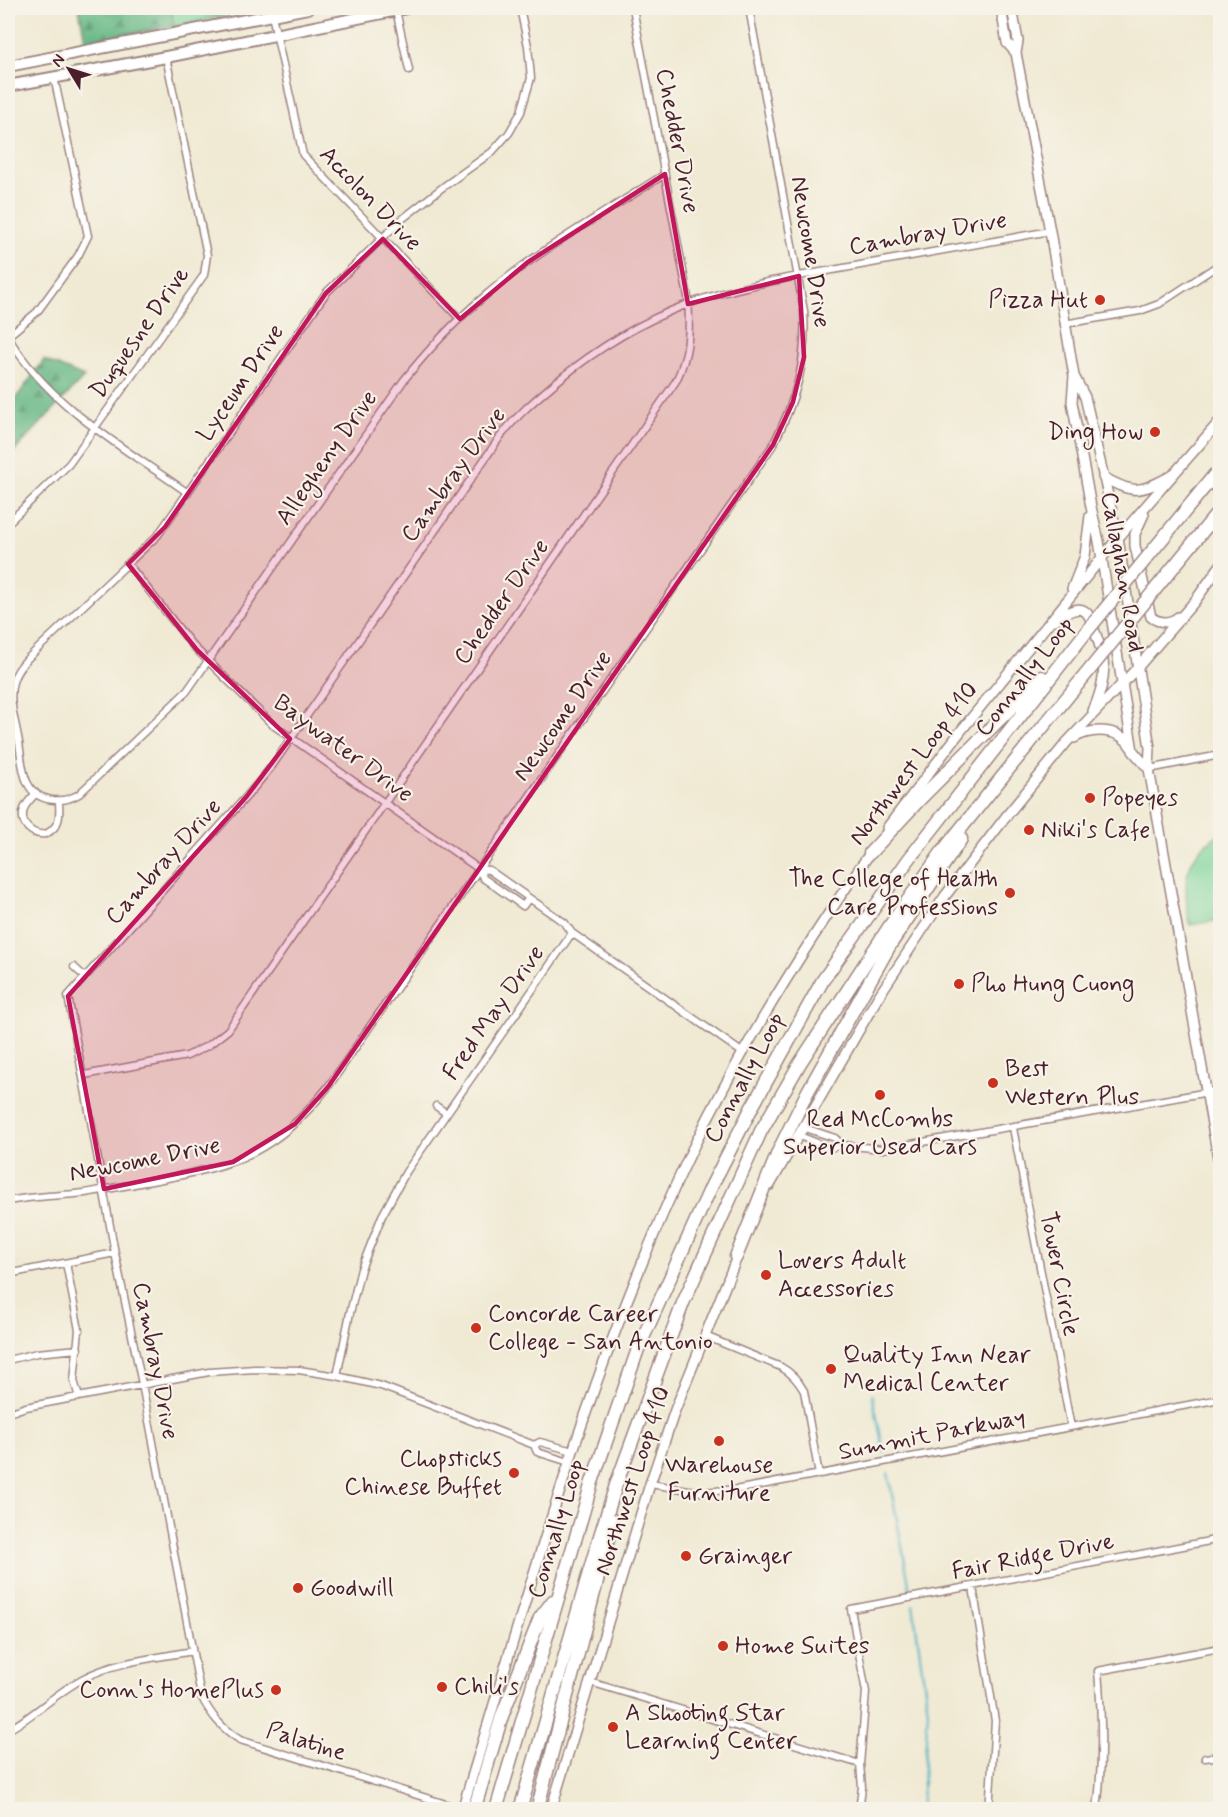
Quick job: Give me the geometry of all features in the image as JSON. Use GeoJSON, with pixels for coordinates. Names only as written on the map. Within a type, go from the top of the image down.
{"type":"FeatureCollection","features":[{"type":"Feature","properties":{"kind":"highway","name":"Connally Loop"},"geometry":{"type":"LineString","coordinates":[[496,1809],[592,1482],[638,1349],[673,1268],[751,1109],[823,980],[909,859],[1083,636],[1219,470]]}},
{"type":"Feature","properties":{"kind":"highway","name":"Connally Loop"},"geometry":{"type":"LineString","coordinates":[[520,1809],[595,1552],[635,1435],[683,1303],[761,1131],[800,1063],[882,937],[942,852],[1221,510]]}},
{"type":"Feature","properties":{"kind":"highway"},"geometry":{"type":"LineString","coordinates":[[870,853],[1083,636]]}},
{"type":"Feature","properties":{"kind":"highway"},"geometry":{"type":"LineString","coordinates":[[736,1257],[779,1150],[807,1093],[890,945],[1007,771]]}},
{"type":"Feature","properties":{"kind":"highway"},"geometry":{"type":"LineString","coordinates":[[537,1809],[635,1435]]}},
{"type":"Feature","properties":{"kind":"highway"},"geometry":{"type":"LineString","coordinates":[[474,1809],[502,1716],[540,1618],[559,1593]]}},
{"type":"Feature","properties":{"kind":"main road"},"geometry":{"type":"LineString","coordinates":[[8,66],[308,8]]}},
{"type":"Feature","properties":{"kind":"main road"},"geometry":{"type":"LineString","coordinates":[[8,86],[408,8]]}},
{"type":"Feature","properties":{"kind":"main road","name":"Callaghan Road"},"geometry":{"type":"LineString","coordinates":[[1000,8],[1007,43],[1016,53]]}},
{"type":"Feature","properties":{"kind":"main road","name":"Callaghan Road"},"geometry":{"type":"LineString","coordinates":[[1012,8],[1018,41],[1016,53],[1050,231],[1074,376],[1072,402],[1102,558],[1133,751]]}},
{"type":"Feature","properties":{"kind":"main road"},"geometry":{"type":"LineString","coordinates":[[82,51],[86,72]]}},
{"type":"Feature","properties":{"kind":"main road","name":"Callaghan Road"},"geometry":{"type":"LineString","coordinates":[[1074,376],[1085,397],[1119,538],[1150,748],[1149,769],[1221,1168]]}},
{"type":"Feature","properties":{"kind":"main road","name":"Northwest Loop 410"},"geometry":{"type":"LineString","coordinates":[[462,1809],[573,1451],[658,1226],[692,1151],[743,1053],[808,944],[925,776],[1102,558],[1221,421]]}},
{"type":"Feature","properties":{"kind":"main road"},"geometry":{"type":"LineString","coordinates":[[1103,477],[1119,486],[1137,491],[1146,489],[1176,472]]}},
{"type":"Feature","properties":{"kind":"main road"},"geometry":{"type":"LineString","coordinates":[[1148,504],[1135,534],[1135,546],[1151,617],[1170,622],[1194,601]]}},
{"type":"Feature","properties":{"kind":"main road"},"geometry":{"type":"LineString","coordinates":[[1066,603],[1085,556],[1091,507]]}},
{"type":"Feature","properties":{"kind":"main road","name":"Northwest Loop 410"},"geometry":{"type":"LineString","coordinates":[[551,1809],[650,1484],[677,1405],[736,1257],[771,1184],[878,997],[925,925],[1008,814],[1067,742],[1137,668],[1221,566]]}},
{"type":"Feature","properties":{"kind":"main road"},"geometry":{"type":"LineString","coordinates":[[1048,624],[1074,610],[1082,609],[1089,616],[1103,652],[1105,674],[1102,692],[1090,718]]}},
{"type":"Feature","properties":{"kind":"main road"},"geometry":{"type":"LineString","coordinates":[[1067,742],[1082,733],[1102,731],[1120,736],[1128,742],[1149,769]]}},
{"type":"Feature","properties":{"kind":"street","name":"Lyceum Drive"},"geometry":{"type":"LineString","coordinates":[[36,793],[27,783],[11,699],[15,675],[27,659],[158,535],[326,293],[423,202],[492,152],[516,123],[526,100],[531,78],[528,46],[520,8]]}},
{"type":"Feature","properties":{"kind":"street","name":"Chedder Drive"},"geometry":{"type":"LineString","coordinates":[[84,1075],[187,1056],[219,1038],[234,1023],[676,381],[688,350],[690,327],[688,304],[633,8]]}},
{"type":"Feature","properties":{"kind":"street","name":"Newcome Drive"},"geometry":{"type":"LineString","coordinates":[[8,1201],[25,1197],[105,1189],[202,1172],[233,1162],[258,1150],[296,1124],[328,1087],[773,445],[793,402],[800,380],[804,357],[804,311],[749,8]]}},
{"type":"Feature","properties":{"kind":"street"},"geometry":{"type":"LineString","coordinates":[[396,10],[408,70]]}},
{"type":"Feature","properties":{"kind":"street","name":"Accolon Drive"},"geometry":{"type":"LineString","coordinates":[[272,15],[303,155],[460,319]]}},
{"type":"Feature","properties":{"kind":"street","name":"Duquesne Drive"},"geometry":{"type":"LineString","coordinates":[[8,523],[69,464],[204,275],[207,255],[166,57]]}},
{"type":"Feature","properties":{"kind":"street"},"geometry":{"type":"LineString","coordinates":[[54,77],[88,236],[78,256],[37,312],[8,336],[31,371],[50,391],[96,428],[188,493]]}},
{"type":"Feature","properties":{"kind":"street","name":"Allegheny Drive"},"geometry":{"type":"LineString","coordinates":[[55,801],[79,794],[187,691],[404,380],[460,319],[486,294],[528,262],[665,174]]}},
{"type":"Feature","properties":{"kind":"street","name":"Cambray Drive"},"geometry":{"type":"LineString","coordinates":[[192,1651],[68,996],[247,796],[291,738],[511,423],[573,369],[599,350],[657,317],[688,304],[751,286],[799,276],[1050,231]]}},
{"type":"Feature","properties":{"kind":"street"},"geometry":{"type":"LineString","coordinates":[[1064,324],[1140,311],[1159,304],[1221,264]]}},
{"type":"Feature","properties":{"kind":"street","name":"Baywater Drive"},"geometry":{"type":"LineString","coordinates":[[128,564],[192,645],[273,725],[479,868],[489,870],[521,892],[565,923],[572,933],[743,1053]]}},
{"type":"Feature","properties":{"kind":"street"},"geometry":{"type":"LineString","coordinates":[[1149,769],[1221,755]]}},
{"type":"Feature","properties":{"kind":"street"},"geometry":{"type":"LineString","coordinates":[[36,793],[55,801],[60,818],[56,827],[46,834],[36,834],[28,829],[23,816],[26,804],[36,793]]}},
{"type":"Feature","properties":{"kind":"street","name":"Baywater Drive"},"geometry":{"type":"LineString","coordinates":[[479,868],[483,878],[523,906],[529,898]]}},
{"type":"Feature","properties":{"kind":"street"},"geometry":{"type":"LineString","coordinates":[[515,901],[521,892]]}},
{"type":"Feature","properties":{"kind":"street","name":"Fred May Drive"},"geometry":{"type":"LineString","coordinates":[[337,1376],[361,1269],[382,1216],[406,1172],[572,933]]}},
{"type":"Feature","properties":{"kind":"street"},"geometry":{"type":"LineString","coordinates":[[74,968],[85,977]]}},
{"type":"Feature","properties":{"kind":"street"},"geometry":{"type":"LineString","coordinates":[[800,1131],[830,1148],[842,1145],[884,1149],[1221,1090]]}},
{"type":"Feature","properties":{"kind":"street","name":"Fred May Drive"},"geometry":{"type":"LineString","coordinates":[[436,1106],[446,1113]]}},
{"type":"Feature","properties":{"kind":"street","name":"Tower Circle"},"geometry":{"type":"LineString","coordinates":[[1013,1128],[1071,1427]]}},
{"type":"Feature","properties":{"kind":"street"},"geometry":{"type":"LineString","coordinates":[[800,1131],[835,1138],[842,1145]]}},
{"type":"Feature","properties":{"kind":"street"},"geometry":{"type":"LineString","coordinates":[[8,1274],[115,1253]]}},
{"type":"Feature","properties":{"kind":"street"},"geometry":{"type":"LineString","coordinates":[[66,1263],[79,1330],[74,1381],[79,1397]]}},
{"type":"Feature","properties":{"kind":"street"},"geometry":{"type":"LineString","coordinates":[[705,1336],[781,1366],[790,1371],[798,1380],[804,1391],[819,1476]]}},
{"type":"Feature","properties":{"kind":"street"},"geometry":{"type":"LineString","coordinates":[[8,1360],[37,1353],[78,1349]]}},
{"type":"Feature","properties":{"kind":"street"},"geometry":{"type":"LineString","coordinates":[[8,1413],[26,1407],[209,1372],[255,1369],[299,1370],[337,1376],[398,1392],[498,1433],[534,1445],[540,1442],[573,1451]]}},
{"type":"Feature","properties":{"kind":"street","name":"Summit Parkway"},"geometry":{"type":"LineString","coordinates":[[650,1484],[683,1491],[721,1491],[819,1476],[1221,1399]]}},
{"type":"Feature","properties":{"kind":"street"},"geometry":{"type":"LineString","coordinates":[[534,1445],[537,1452],[569,1462]]}},
{"type":"Feature","properties":{"kind":"street","name":"Fair Ridge Drive"},"geometry":{"type":"LineString","coordinates":[[860,1764],[866,1692],[851,1609],[1221,1539]]}},
{"type":"Feature","properties":{"kind":"street"},"geometry":{"type":"LineString","coordinates":[[973,1587],[995,1721],[989,1809]]}},
{"type":"Feature","properties":{"kind":"street"},"geometry":{"type":"LineString","coordinates":[[1097,1809],[1100,1786],[1101,1714],[1098,1671],[1221,1648]]}},
{"type":"Feature","properties":{"kind":"street"},"geometry":{"type":"LineString","coordinates":[[8,1730],[94,1672],[192,1651]]}},
{"type":"Feature","properties":{"kind":"street","name":"Palatine"},"geometry":{"type":"LineString","coordinates":[[192,1651],[201,1696],[215,1720],[240,1740],[462,1809]]}},
{"type":"Feature","properties":{"kind":"street"},"geometry":{"type":"LineString","coordinates":[[590,1682],[860,1764],[862,1787],[859,1809]]}},
{"type":"Feature","properties":{"kind":"street"},"geometry":{"type":"LineString","coordinates":[[1205,1758],[1221,1756]]}},
{"type":"Feature","properties":{"kind":"highlighted area"},"geometry":{"type":"Polygon","coordinates":[[[665,174],[688,304],[799,276],[804,357],[793,402],[773,445],[328,1087],[295,1124],[233,1162],[104,1189],[68,996],[247,796],[290,739],[197,650],[128,564],[165,527],[326,293],[383,239],[460,319],[528,262],[665,174]]]}},
{"type":"Feature","properties":{"kind":"green space"},"geometry":{"type":"Polygon","coordinates":[[[79,8],[171,8],[174,26],[85,40],[79,8]]]}},
{"type":"Feature","properties":{"kind":"green space"},"geometry":{"type":"Polygon","coordinates":[[[93,8],[266,8],[98,41],[93,8]]]}},
{"type":"Feature","properties":{"kind":"green space"},"geometry":{"type":"Polygon","coordinates":[[[44,360],[84,377],[8,458],[8,409],[44,360]]]}},
{"type":"Feature","properties":{"kind":"green space"},"geometry":{"type":"Polygon","coordinates":[[[1220,834],[1220,920],[1190,925],[1186,898],[1188,873],[1198,852],[1220,834]]]}},
{"type":"Feature","properties":{"kind":"waterway"},"geometry":{"type":"LineString","coordinates":[[872,1394],[884,1452]]}},
{"type":"Feature","properties":{"kind":"waterway"},"geometry":{"type":"LineString","coordinates":[[888,1473],[910,1589]]}},
{"type":"Feature","properties":{"kind":"waterway"},"geometry":{"type":"LineString","coordinates":[[913,1605],[928,1711],[921,1810]]}},
{"type":"Feature","properties":{"kind":"place","name":"Pizza Hut"},"geometry":{"type":"Point","coordinates":[1100,300]}},
{"type":"Feature","properties":{"kind":"place","name":"Ding How"},"geometry":{"type":"Point","coordinates":[1155,432]}},
{"type":"Feature","properties":{"kind":"place","name":"Popeyes"},"geometry":{"type":"Point","coordinates":[1090,798]}},
{"type":"Feature","properties":{"kind":"place","name":"Niki's Cafe"},"geometry":{"type":"Point","coordinates":[1029,830]}},
{"type":"Feature","properties":{"kind":"place","name":"The College of Health Care Professions"},"geometry":{"type":"Point","coordinates":[1010,893]}},
{"type":"Feature","properties":{"kind":"place","name":"Pho Hung Cuong"},"geometry":{"type":"Point","coordinates":[959,984]}},
{"type":"Feature","properties":{"kind":"place","name":"Best Western Plus"},"geometry":{"type":"Point","coordinates":[993,1083]}},
{"type":"Feature","properties":{"kind":"place","name":"Red McCombs Superior Used Cars"},"geometry":{"type":"Point","coordinates":[880,1095]}},
{"type":"Feature","properties":{"kind":"place","name":"Lovers Adult Accessories"},"geometry":{"type":"Point","coordinates":[766,1275]}},
{"type":"Feature","properties":{"kind":"place","name":"Concorde Career College - San Antonio"},"geometry":{"type":"Point","coordinates":[476,1328]}},
{"type":"Feature","properties":{"kind":"place","name":"Quality Inn Near Medical Center"},"geometry":{"type":"Point","coordinates":[831,1369]}},
{"type":"Feature","properties":{"kind":"place","name":"Warehouse Furniture"},"geometry":{"type":"Point","coordinates":[719,1441]}},
{"type":"Feature","properties":{"kind":"place","name":"Chopsticks Chinese Buffet"},"geometry":{"type":"Point","coordinates":[514,1473]}},
{"type":"Feature","properties":{"kind":"place","name":"Grainger"},"geometry":{"type":"Point","coordinates":[686,1556]}},
{"type":"Feature","properties":{"kind":"place","name":"Goodwill"},"geometry":{"type":"Point","coordinates":[298,1588]}},
{"type":"Feature","properties":{"kind":"place","name":"Home Suites"},"geometry":{"type":"Point","coordinates":[723,1646]}},
{"type":"Feature","properties":{"kind":"place","name":"Chili's"},"geometry":{"type":"Point","coordinates":[442,1687]}},
{"type":"Feature","properties":{"kind":"place","name":"Conn's HomePlus"},"geometry":{"type":"Point","coordinates":[276,1690]}},
{"type":"Feature","properties":{"kind":"place","name":"A Shooting Star Learning Center"},"geometry":{"type":"Point","coordinates":[613,1727]}}]}
